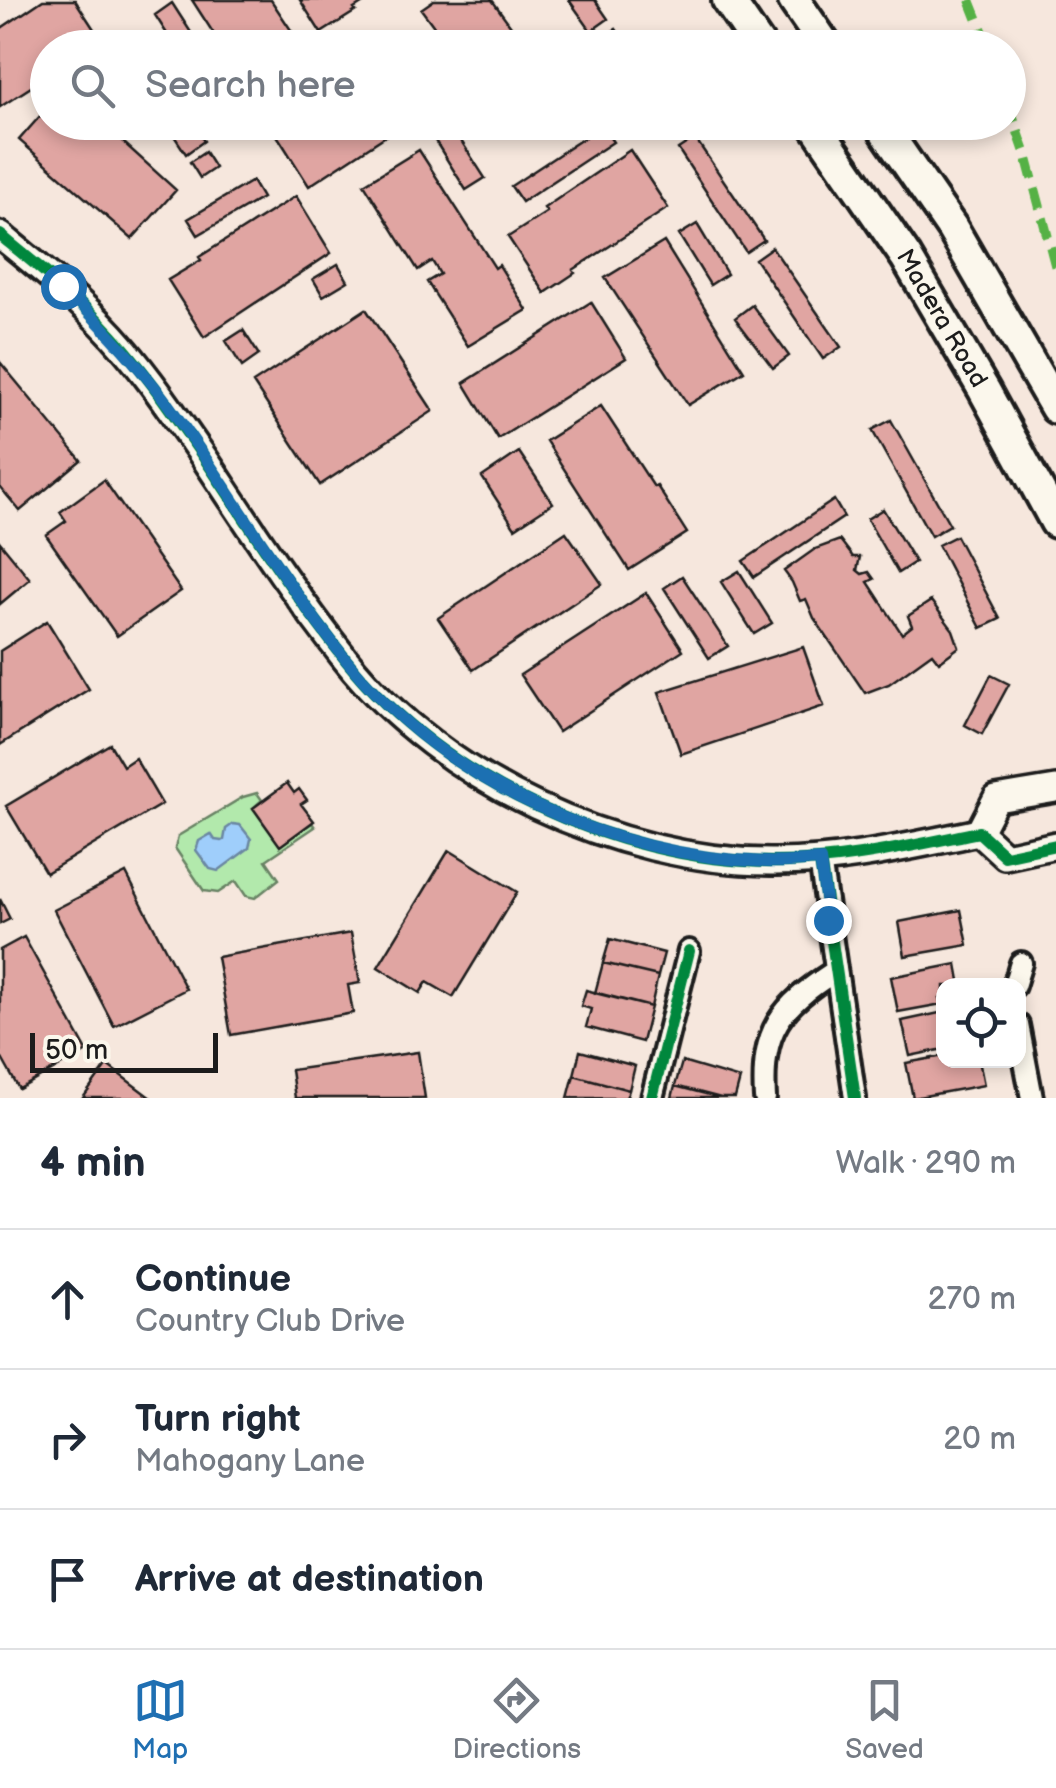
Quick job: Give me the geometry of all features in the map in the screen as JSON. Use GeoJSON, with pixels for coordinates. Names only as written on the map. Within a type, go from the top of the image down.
{"type":"FeatureCollection","features":[{"type":"Feature","properties":{"kind":"main road"},"geometry":{"type":"LineString","coordinates":[[728,0],[749,30]]}},
{"type":"Feature","properties":{"kind":"main road"},"geometry":{"type":"LineString","coordinates":[[794,0],[815,30]]}},
{"type":"Feature","properties":{"kind":"main road","name":"Madera Road"},"geometry":{"type":"LineString","coordinates":[[825,140],[906,257],[1056,522]]}},
{"type":"Feature","properties":{"kind":"main road"},"geometry":{"type":"LineString","coordinates":[[891,140],[952,228],[1056,408]]}},
{"type":"Feature","properties":{"kind":"street"},"geometry":{"type":"LineString","coordinates":[[0,234],[63,286],[114,337],[164,400],[305,607],[349,664],[394,711],[445,753],[507,792],[573,822],[645,845],[708,857],[769,862],[820,860],[979,832]]}},
{"type":"Feature","properties":{"kind":"street"},"geometry":{"type":"LineString","coordinates":[[979,832],[996,799],[1056,789]]}},
{"type":"Feature","properties":{"kind":"street"},"geometry":{"type":"LineString","coordinates":[[979,832],[1005,856],[1056,845]]}},
{"type":"Feature","properties":{"kind":"street"},"geometry":{"type":"LineString","coordinates":[[820,860],[855,1098]]}},
{"type":"Feature","properties":{"kind":"street"},"geometry":{"type":"LineString","coordinates":[[652,1098],[690,951]]}},
{"type":"Feature","properties":{"kind":"street"},"geometry":{"type":"LineString","coordinates":[[1017,978],[1022,964]]}},
{"type":"Feature","properties":{"kind":"street"},"geometry":{"type":"LineString","coordinates":[[765,1098],[766,1058],[776,1024],[804,991],[835,971]]}},
{"type":"Feature","properties":{"kind":"street"},"geometry":{"type":"LineString","coordinates":[[1026,1067],[1032,1098]]}},
{"type":"Feature","properties":{"kind":"green space"},"geometry":{"type":"Polygon","coordinates":[[[257,793],[262,800],[253,808],[280,845],[312,823],[315,827],[266,860],[279,879],[255,898],[246,896],[236,881],[218,893],[204,891],[175,848],[178,836],[243,797],[257,793]]]}},
{"type":"Feature","properties":{"kind":"water"},"geometry":{"type":"Polygon","coordinates":[[[240,825],[251,839],[249,848],[218,871],[210,869],[196,850],[199,841],[211,834],[215,840],[224,840],[226,829],[240,825]]]}},
{"type":"Feature","properties":{"kind":"building"},"geometry":{"type":"Polygon","coordinates":[[[43,0],[75,0],[94,30],[30,30],[30,88],[0,107],[0,29],[43,0]]]}},
{"type":"Feature","properties":{"kind":"building"},"geometry":{"type":"Polygon","coordinates":[[[192,0],[271,0],[291,30],[211,30],[192,0]]]}},
{"type":"Feature","properties":{"kind":"building"},"geometry":{"type":"Polygon","coordinates":[[[300,0],[368,0],[326,30],[319,30],[300,0]]]}},
{"type":"Feature","properties":{"kind":"building"},"geometry":{"type":"Polygon","coordinates":[[[434,0],[492,0],[514,30],[437,30],[421,9],[434,0]]]}},
{"type":"Feature","properties":{"kind":"building"},"geometry":{"type":"Polygon","coordinates":[[[569,0],[595,0],[608,19],[590,30],[569,0]]]}},
{"type":"Feature","properties":{"kind":"building"},"geometry":{"type":"Polygon","coordinates":[[[172,3],[189,30],[165,30],[155,15],[172,3]]]}},
{"type":"Feature","properties":{"kind":"building"},"geometry":{"type":"Polygon","coordinates":[[[30,127],[30,140],[121,140],[176,190],[132,239],[19,140],[30,127]]]}},
{"type":"Feature","properties":{"kind":"building"},"geometry":{"type":"Polygon","coordinates":[[[177,140],[203,140],[204,141],[186,154],[177,140]]]}},
{"type":"Feature","properties":{"kind":"building"},"geometry":{"type":"Polygon","coordinates":[[[280,140],[379,140],[309,186],[280,140]]]}},
{"type":"Feature","properties":{"kind":"building"},"geometry":{"type":"Polygon","coordinates":[[[435,140],[461,140],[485,178],[466,190],[435,140]]]}},
{"type":"Feature","properties":{"kind":"building"},"geometry":{"type":"Polygon","coordinates":[[[581,140],[613,142],[522,202],[511,186],[581,140]]]}},
{"type":"Feature","properties":{"kind":"building"},"geometry":{"type":"Polygon","coordinates":[[[696,140],[764,240],[746,252],[678,149],[696,140]]]}},
{"type":"Feature","properties":{"kind":"building"},"geometry":{"type":"Polygon","coordinates":[[[419,150],[495,268],[499,265],[527,310],[468,346],[427,282],[440,274],[432,261],[418,270],[364,184],[419,150]]]}},
{"type":"Feature","properties":{"kind":"building"},"geometry":{"type":"Polygon","coordinates":[[[630,150],[668,208],[573,270],[575,273],[545,293],[508,237],[630,150]]]}},
{"type":"Feature","properties":{"kind":"building"},"geometry":{"type":"Polygon","coordinates":[[[205,152],[215,168],[200,178],[190,162],[205,152]]]}},
{"type":"Feature","properties":{"kind":"building"},"geometry":{"type":"Polygon","coordinates":[[[252,181],[262,198],[198,235],[188,219],[252,181]]]}},
{"type":"Feature","properties":{"kind":"building"},"geometry":{"type":"Polygon","coordinates":[[[296,196],[331,253],[204,337],[168,280],[296,196]]]}},
{"type":"Feature","properties":{"kind":"building"},"geometry":{"type":"Polygon","coordinates":[[[697,224],[727,274],[710,285],[679,235],[697,224]]]}},
{"type":"Feature","properties":{"kind":"building"},"geometry":{"type":"Polygon","coordinates":[[[664,242],[744,371],[688,405],[605,278],[664,242]]]}},
{"type":"Feature","properties":{"kind":"building"},"geometry":{"type":"Polygon","coordinates":[[[772,247],[841,347],[823,359],[755,259],[772,247]]]}},
{"type":"Feature","properties":{"kind":"building"},"geometry":{"type":"Polygon","coordinates":[[[338,264],[348,281],[323,296],[313,279],[338,264]]]}},
{"type":"Feature","properties":{"kind":"building"},"geometry":{"type":"Polygon","coordinates":[[[591,302],[626,358],[498,439],[464,383],[591,302]]]}},
{"type":"Feature","properties":{"kind":"building"},"geometry":{"type":"Polygon","coordinates":[[[752,305],[789,356],[773,368],[735,318],[752,305]]]}},
{"type":"Feature","properties":{"kind":"building"},"geometry":{"type":"Polygon","coordinates":[[[366,309],[433,411],[320,485],[253,383],[366,309]]]}},
{"type":"Feature","properties":{"kind":"building"},"geometry":{"type":"Polygon","coordinates":[[[243,330],[259,355],[242,367],[226,341],[243,330]]]}},
{"type":"Feature","properties":{"kind":"building"},"geometry":{"type":"Polygon","coordinates":[[[0,362],[81,460],[20,511],[0,487],[0,362]]]}},
{"type":"Feature","properties":{"kind":"building"},"geometry":{"type":"Polygon","coordinates":[[[601,406],[687,533],[629,570],[546,441],[601,406]]]}},
{"type":"Feature","properties":{"kind":"building"},"geometry":{"type":"Polygon","coordinates":[[[891,420],[950,525],[931,536],[872,430],[891,420]]]}},
{"type":"Feature","properties":{"kind":"building"},"geometry":{"type":"Polygon","coordinates":[[[519,452],[553,503],[515,528],[482,477],[519,452]]]}},
{"type":"Feature","properties":{"kind":"building"},"geometry":{"type":"Polygon","coordinates":[[[104,480],[181,591],[117,636],[46,535],[66,521],[60,512],[104,480]]]}},
{"type":"Feature","properties":{"kind":"building"},"geometry":{"type":"Polygon","coordinates":[[[834,500],[844,517],[754,577],[743,561],[834,500]]]}},
{"type":"Feature","properties":{"kind":"building"},"geometry":{"type":"Polygon","coordinates":[[[883,509],[915,562],[898,573],[867,519],[883,509]]]}},
{"type":"Feature","properties":{"kind":"building"},"geometry":{"type":"Polygon","coordinates":[[[566,532],[602,584],[473,670],[438,618],[566,532]]]}},
{"type":"Feature","properties":{"kind":"building"},"geometry":{"type":"Polygon","coordinates":[[[956,536],[1000,619],[981,628],[938,545],[956,536]]]}},
{"type":"Feature","properties":{"kind":"building"},"geometry":{"type":"Polygon","coordinates":[[[840,540],[853,557],[860,557],[857,570],[862,574],[869,572],[874,579],[868,582],[902,634],[912,626],[908,616],[931,601],[953,630],[959,647],[939,662],[932,653],[889,684],[865,693],[814,618],[806,599],[800,601],[784,571],[815,549],[840,540]]]}},
{"type":"Feature","properties":{"kind":"building"},"geometry":{"type":"Polygon","coordinates":[[[0,542],[30,579],[0,604],[0,542]]]}},
{"type":"Feature","properties":{"kind":"building"},"geometry":{"type":"Polygon","coordinates":[[[739,571],[772,623],[754,634],[721,582],[739,571]]]}},
{"type":"Feature","properties":{"kind":"building"},"geometry":{"type":"Polygon","coordinates":[[[682,576],[728,646],[709,658],[664,588],[682,576]]]}},
{"type":"Feature","properties":{"kind":"building"},"geometry":{"type":"Polygon","coordinates":[[[646,593],[683,650],[558,732],[520,675],[646,593]]]}},
{"type":"Feature","properties":{"kind":"building"},"geometry":{"type":"Polygon","coordinates":[[[47,621],[89,689],[0,745],[0,651],[47,621]]]}},
{"type":"Feature","properties":{"kind":"building"},"geometry":{"type":"Polygon","coordinates":[[[803,647],[824,706],[681,754],[659,692],[803,647]]]}},
{"type":"Feature","properties":{"kind":"building"},"geometry":{"type":"Polygon","coordinates":[[[991,675],[1009,684],[982,734],[965,725],[991,675]]]}},
{"type":"Feature","properties":{"kind":"building"},"geometry":{"type":"Polygon","coordinates":[[[110,744],[123,766],[135,758],[162,804],[46,873],[6,806],[110,744]]]}},
{"type":"Feature","properties":{"kind":"building"},"geometry":{"type":"Polygon","coordinates":[[[287,783],[294,793],[299,789],[307,800],[301,804],[314,821],[280,846],[253,808],[287,783]]]}},
{"type":"Feature","properties":{"kind":"building"},"geometry":{"type":"Polygon","coordinates":[[[449,850],[517,892],[453,997],[427,982],[420,993],[378,967],[449,850]]]}},
{"type":"Feature","properties":{"kind":"building"},"geometry":{"type":"Polygon","coordinates":[[[126,873],[186,989],[114,1026],[54,910],[126,873]]]}},
{"type":"Feature","properties":{"kind":"building"},"geometry":{"type":"Polygon","coordinates":[[[0,899],[10,919],[0,924],[0,899]]]}},
{"type":"Feature","properties":{"kind":"building"},"geometry":{"type":"Polygon","coordinates":[[[961,910],[968,945],[905,956],[899,922],[961,910]]]}},
{"type":"Feature","properties":{"kind":"building"},"geometry":{"type":"Polygon","coordinates":[[[351,933],[360,983],[348,985],[353,1013],[231,1035],[217,957],[351,933]]]}},
{"type":"Feature","properties":{"kind":"building"},"geometry":{"type":"Polygon","coordinates":[[[24,937],[87,1051],[19,1089],[0,1055],[0,950],[24,937]]]}},
{"type":"Feature","properties":{"kind":"building"},"geometry":{"type":"Polygon","coordinates":[[[610,939],[664,953],[658,976],[603,963],[610,939]]]}},
{"type":"Feature","properties":{"kind":"building"},"geometry":{"type":"Polygon","coordinates":[[[603,963],[658,976],[651,1007],[595,993],[603,963]]]}},
{"type":"Feature","properties":{"kind":"building"},"geometry":{"type":"Polygon","coordinates":[[[957,964],[960,978],[936,978],[936,1005],[898,1012],[891,977],[957,964]]]}},
{"type":"Feature","properties":{"kind":"building"},"geometry":{"type":"Polygon","coordinates":[[[586,990],[651,1007],[642,1042],[586,1027],[591,1009],[581,1006],[586,990]]]}},
{"type":"Feature","properties":{"kind":"building"},"geometry":{"type":"Polygon","coordinates":[[[936,1014],[936,1051],[910,1056],[902,1021],[936,1014]]]}},
{"type":"Feature","properties":{"kind":"building"},"geometry":{"type":"Polygon","coordinates":[[[580,1051],[635,1066],[629,1090],[574,1075],[580,1051]]]}},
{"type":"Feature","properties":{"kind":"building"},"geometry":{"type":"Polygon","coordinates":[[[418,1052],[425,1098],[295,1098],[291,1070],[418,1052]]]}},
{"type":"Feature","properties":{"kind":"building"},"geometry":{"type":"Polygon","coordinates":[[[936,1057],[936,1068],[981,1068],[984,1085],[913,1098],[906,1063],[936,1057]]]}},
{"type":"Feature","properties":{"kind":"building"},"geometry":{"type":"Polygon","coordinates":[[[682,1062],[740,1079],[735,1098],[675,1086],[682,1062]]]}},
{"type":"Feature","properties":{"kind":"building"},"geometry":{"type":"Polygon","coordinates":[[[107,1065],[151,1098],[83,1098],[107,1065]]]}},
{"type":"Feature","properties":{"kind":"building"},"geometry":{"type":"Polygon","coordinates":[[[574,1075],[629,1090],[626,1098],[568,1098],[574,1075]]]}},
{"type":"Feature","properties":{"kind":"building"},"geometry":{"type":"Polygon","coordinates":[[[675,1086],[721,1098],[672,1098],[675,1086]]]}},
{"type":"Feature","properties":{"kind":"marked path"},"geometry":{"type":"LineString","coordinates":[[970,0],[982,30]]}},
{"type":"Feature","properties":{"kind":"marked path"},"geometry":{"type":"LineString","coordinates":[[1021,140],[1056,268]]}},
{"type":"Feature","properties":{"kind":"cycle path"},"geometry":{"type":"LineString","coordinates":[[0,235],[86,308],[136,364],[346,660],[386,703],[431,742],[482,777],[594,830],[712,858],[822,860],[979,832],[1005,856],[1056,845]]}},
{"type":"Feature","properties":{"kind":"cycle path"},"geometry":{"type":"LineString","coordinates":[[820,860],[855,1098]]}},
{"type":"Feature","properties":{"kind":"cycle path"},"geometry":{"type":"LineString","coordinates":[[652,1098],[689,951]]}},
{"type":"Feature","properties":{"kind":"route"},"geometry":{"type":"LineString","coordinates":[[63,286],[114,337],[164,400],[305,607],[349,664],[394,711],[445,753],[507,792],[573,822],[645,845],[708,857],[769,862],[820,860],[828,920]]}}]}
